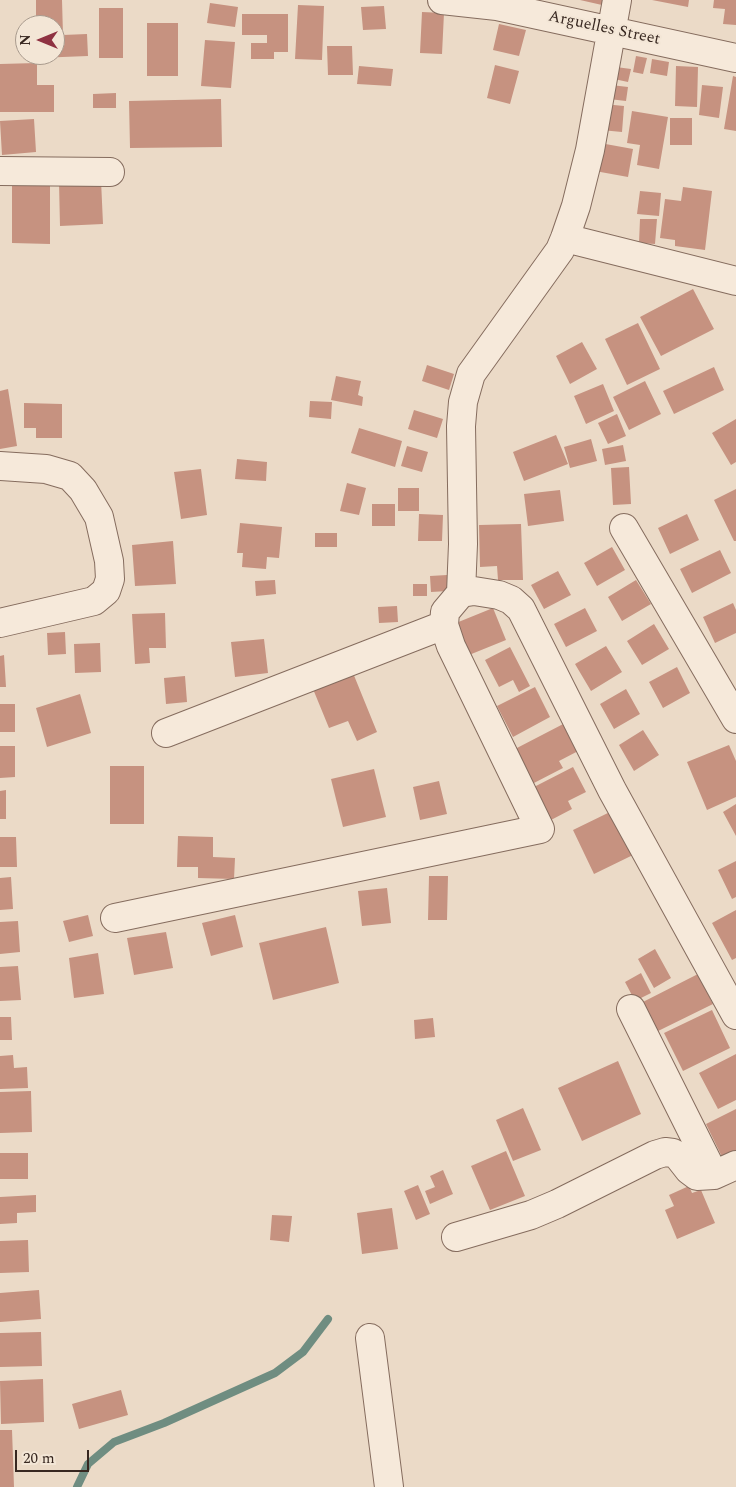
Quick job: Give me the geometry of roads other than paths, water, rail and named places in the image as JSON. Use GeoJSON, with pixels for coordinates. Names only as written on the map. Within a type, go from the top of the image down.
{"type":"FeatureCollection","features":[{"type":"Feature","properties":{"kind":"street","name":"Arguelles Street"},"geometry":{"type":"LineString","coordinates":[[442,0],[497,6],[736,58]]}},
{"type":"Feature","properties":{"kind":"street"},"geometry":{"type":"LineString","coordinates":[[115,918],[540,829],[451,646],[444,625],[445,612],[461,593],[463,544],[460,426],[462,402],[471,374],[560,250],[565,238],[576,206],[590,150],[610,30],[617,0]]}},
{"type":"Feature","properties":{"kind":"street"},"geometry":{"type":"LineString","coordinates":[[0,171],[110,172]]}},
{"type":"Feature","properties":{"kind":"street"},"geometry":{"type":"LineString","coordinates":[[565,238],[736,281]]}},
{"type":"Feature","properties":{"kind":"street"},"geometry":{"type":"LineString","coordinates":[[0,466],[46,469],[70,476],[83,490],[99,518],[109,561],[110,579],[106,591],[94,601],[0,623]]}},
{"type":"Feature","properties":{"kind":"street"},"geometry":{"type":"LineString","coordinates":[[624,528],[736,719]]}},
{"type":"Feature","properties":{"kind":"street"},"geometry":{"type":"LineString","coordinates":[[461,593],[474,591],[499,595],[511,600],[521,609],[612,790],[736,1015]]}},
{"type":"Feature","properties":{"kind":"street"},"geometry":{"type":"LineString","coordinates":[[166,733],[444,625]]}},
{"type":"Feature","properties":{"kind":"street"},"geometry":{"type":"LineString","coordinates":[[456,1237],[531,1215],[665,1152],[678,1156],[696,1176],[725,1170],[631,1009]]}},
{"type":"Feature","properties":{"kind":"street"},"geometry":{"type":"LineString","coordinates":[[370,1338],[389,1487]]}},
{"type":"Feature","properties":{"kind":"waterway"},"geometry":{"type":"LineString","coordinates":[[77,1487],[88,1464],[114,1442],[164,1423],[275,1373],[303,1352],[328,1319]]}}]}
